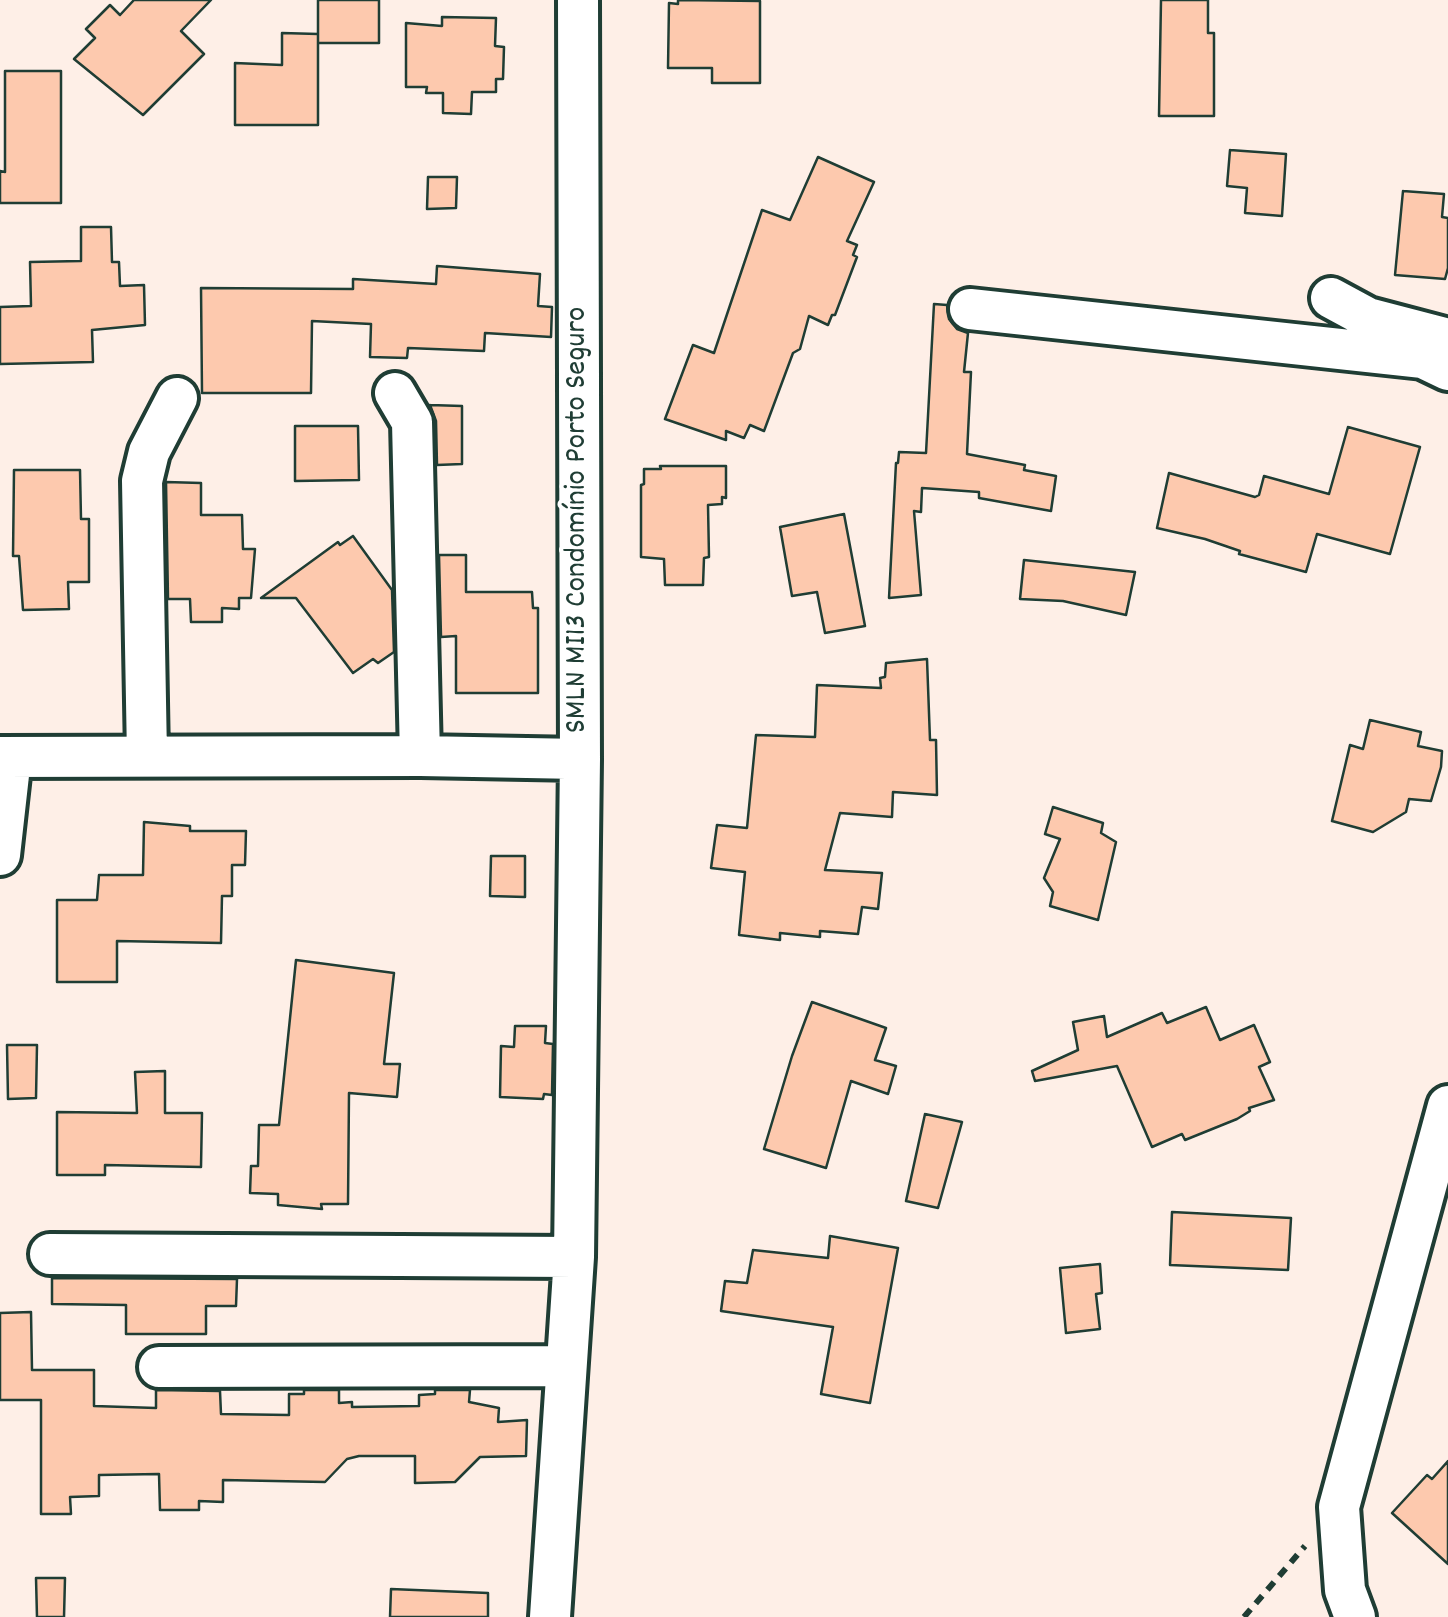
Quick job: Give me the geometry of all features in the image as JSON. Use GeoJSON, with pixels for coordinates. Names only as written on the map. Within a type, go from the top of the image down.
{"type":"FeatureCollection","features":[{"type":"Feature","properties":{"kind":"street","name":"SMLN MI13 Condomínio Porto Seguro"},"geometry":{"type":"LineString","coordinates":[[6,757],[580,759],[578,0]]}},
{"type":"Feature","properties":{"kind":"street"},"geometry":{"type":"LineString","coordinates":[[1331,298],[1368,318],[1448,339]]}},
{"type":"Feature","properties":{"kind":"street"},"geometry":{"type":"LineString","coordinates":[[970,309],[1423,358],[1448,370]]}},
{"type":"Feature","properties":{"kind":"street"},"geometry":{"type":"LineString","coordinates":[[395,393],[412,422],[420,756]]}},
{"type":"Feature","properties":{"kind":"street"},"geometry":{"type":"LineString","coordinates":[[147,756],[142,481],[148,452],[177,398]]}},
{"type":"Feature","properties":{"kind":"street"},"geometry":{"type":"LineString","coordinates":[[0,855],[6,757]]}},
{"type":"Feature","properties":{"kind":"street"},"geometry":{"type":"LineString","coordinates":[[550,1617],[574,1257],[580,759]]}},
{"type":"Feature","properties":{"kind":"street"},"geometry":{"type":"LineString","coordinates":[[1354,1617],[1345,1590],[1340,1506],[1448,1106]]}},
{"type":"Feature","properties":{"kind":"street"},"geometry":{"type":"LineString","coordinates":[[50,1254],[574,1257]]}},
{"type":"Feature","properties":{"kind":"street"},"geometry":{"type":"LineString","coordinates":[[159,1367],[566,1366]]}},
{"type":"Feature","properties":{"kind":"path"},"geometry":{"type":"LineString","coordinates":[[1244,1617],[1340,1506]]}},
{"type":"Feature","properties":{"kind":"building"},"geometry":{"type":"Polygon","coordinates":[[[134,0],[211,0],[181,31],[204,54],[143,115],[74,59],[95,38],[86,29],[110,5],[120,15],[134,0]]]}},
{"type":"Feature","properties":{"kind":"building"},"geometry":{"type":"Polygon","coordinates":[[[318,0],[379,0],[379,43],[318,43],[318,0]]]}},
{"type":"Feature","properties":{"kind":"building"},"geometry":{"type":"Polygon","coordinates":[[[678,0],[760,1],[760,83],[712,83],[712,68],[668,68],[669,3],[678,4],[678,0]]]}},
{"type":"Feature","properties":{"kind":"building"},"geometry":{"type":"Polygon","coordinates":[[[1161,0],[1208,0],[1208,33],[1214,33],[1214,116],[1159,116],[1161,0]]]}},
{"type":"Feature","properties":{"kind":"building"},"geometry":{"type":"Polygon","coordinates":[[[442,17],[496,18],[495,46],[504,47],[503,79],[496,79],[496,92],[472,92],[471,114],[443,113],[443,93],[426,93],[427,87],[406,87],[406,23],[442,26],[442,17]]]}},
{"type":"Feature","properties":{"kind":"building"},"geometry":{"type":"Polygon","coordinates":[[[282,33],[318,34],[318,125],[235,125],[235,63],[282,65],[282,33]]]}},
{"type":"Feature","properties":{"kind":"building"},"geometry":{"type":"Polygon","coordinates":[[[5,71],[61,71],[61,203],[0,203],[0,171],[5,172],[5,71]]]}},
{"type":"Feature","properties":{"kind":"building"},"geometry":{"type":"Polygon","coordinates":[[[1230,150],[1286,154],[1282,216],[1245,213],[1247,188],[1227,186],[1230,150]]]}},
{"type":"Feature","properties":{"kind":"building"},"geometry":{"type":"Polygon","coordinates":[[[818,157],[874,182],[847,241],[857,245],[853,255],[857,257],[835,315],[828,325],[809,316],[800,349],[793,353],[764,431],[750,425],[744,438],[726,431],[726,440],[665,419],[693,345],[714,353],[762,210],[790,220],[818,157]]]}},
{"type":"Feature","properties":{"kind":"building"},"geometry":{"type":"Polygon","coordinates":[[[428,177],[457,177],[456,208],[427,209],[428,177]]]}},
{"type":"Feature","properties":{"kind":"building"},"geometry":{"type":"Polygon","coordinates":[[[1403,191],[1444,194],[1442,217],[1448,218],[1445,279],[1395,275],[1403,191]]]}},
{"type":"Feature","properties":{"kind":"building"},"geometry":{"type":"Polygon","coordinates":[[[81,227],[111,227],[112,262],[119,262],[120,286],[144,285],[145,325],[92,330],[93,362],[0,364],[0,307],[31,306],[30,262],[81,261],[81,227]]]}},
{"type":"Feature","properties":{"kind":"building"},"geometry":{"type":"Polygon","coordinates":[[[437,266],[540,274],[538,306],[552,307],[551,337],[485,333],[484,351],[408,348],[407,358],[370,357],[371,324],[312,321],[311,393],[202,393],[201,288],[353,289],[353,279],[436,284],[437,266]]]}},
{"type":"Feature","properties":{"kind":"building"},"geometry":{"type":"Polygon","coordinates":[[[934,304],[947,305],[949,319],[957,329],[968,333],[964,372],[971,372],[967,454],[1025,465],[1024,470],[1056,476],[1051,511],[979,498],[979,492],[922,488],[921,512],[914,511],[921,595],[889,598],[896,463],[899,452],[926,453],[934,304]]]}},
{"type":"Feature","properties":{"kind":"building"},"geometry":{"type":"Polygon","coordinates":[[[430,405],[462,406],[462,464],[437,465],[436,421],[430,405]]]}},
{"type":"Feature","properties":{"kind":"building"},"geometry":{"type":"Polygon","coordinates":[[[295,426],[358,426],[359,480],[295,481],[295,426]]]}},
{"type":"Feature","properties":{"kind":"building"},"geometry":{"type":"Polygon","coordinates":[[[1348,427],[1420,447],[1390,554],[1317,534],[1306,572],[1239,554],[1240,551],[1205,539],[1157,528],[1169,473],[1255,497],[1264,476],[1329,494],[1348,427]]]}},
{"type":"Feature","properties":{"kind":"building"},"geometry":{"type":"Polygon","coordinates":[[[660,466],[726,466],[726,498],[722,497],[722,504],[708,505],[709,557],[704,558],[703,585],[665,585],[664,559],[641,557],[644,469],[661,469],[660,466]]]}},
{"type":"Feature","properties":{"kind":"building"},"geometry":{"type":"Polygon","coordinates":[[[14,470],[80,470],[81,519],[89,519],[89,582],[68,582],[69,609],[23,610],[19,556],[13,556],[14,470]]]}},
{"type":"Feature","properties":{"kind":"building"},"geometry":{"type":"Polygon","coordinates":[[[166,482],[201,483],[201,515],[242,515],[243,549],[255,549],[251,598],[239,598],[239,609],[222,608],[222,622],[191,622],[190,599],[168,599],[166,482]]]}},
{"type":"Feature","properties":{"kind":"building"},"geometry":{"type":"Polygon","coordinates":[[[844,514],[865,626],[825,633],[817,592],[792,596],[780,527],[844,514]]]}},
{"type":"Feature","properties":{"kind":"building"},"geometry":{"type":"Polygon","coordinates":[[[353,536],[392,590],[394,652],[378,663],[373,659],[353,673],[296,598],[261,598],[338,542],[340,545],[353,536]]]}},
{"type":"Feature","properties":{"kind":"building"},"geometry":{"type":"Polygon","coordinates":[[[439,555],[466,555],[466,592],[532,592],[533,608],[538,608],[538,693],[456,693],[456,636],[441,637],[439,555]]]}},
{"type":"Feature","properties":{"kind":"building"},"geometry":{"type":"Polygon","coordinates":[[[1024,560],[1135,572],[1126,615],[1063,601],[1020,599],[1024,560]]]}},
{"type":"Feature","properties":{"kind":"building"},"geometry":{"type":"Polygon","coordinates":[[[927,659],[930,740],[936,740],[937,795],[893,792],[892,817],[840,813],[825,870],[882,873],[878,909],[862,907],[858,934],[820,931],[820,937],[780,933],[780,940],[739,935],[745,872],[711,868],[717,825],[747,828],[756,735],[815,737],[817,685],[881,688],[886,663],[927,659]]]}},
{"type":"Feature","properties":{"kind":"building"},"geometry":{"type":"Polygon","coordinates":[[[1370,720],[1421,732],[1418,746],[1442,751],[1431,801],[1409,799],[1406,812],[1373,832],[1332,821],[1350,745],[1363,749],[1370,720]]]}},
{"type":"Feature","properties":{"kind":"building"},"geometry":{"type":"Polygon","coordinates":[[[1053,807],[1103,823],[1101,833],[1116,842],[1098,920],[1050,906],[1053,892],[1044,878],[1060,839],[1045,834],[1053,807]]]}},
{"type":"Feature","properties":{"kind":"building"},"geometry":{"type":"Polygon","coordinates":[[[144,822],[190,826],[190,831],[246,831],[245,865],[232,865],[232,896],[222,896],[221,943],[117,941],[117,982],[57,982],[57,900],[97,900],[99,875],[143,875],[144,822]]]}},
{"type":"Feature","properties":{"kind":"building"},"geometry":{"type":"Polygon","coordinates":[[[491,856],[525,856],[525,897],[490,896],[491,856]]]}},
{"type":"Feature","properties":{"kind":"building"},"geometry":{"type":"Polygon","coordinates":[[[296,960],[394,973],[384,1064],[400,1064],[397,1097],[349,1093],[348,1204],[321,1204],[322,1209],[278,1205],[278,1194],[250,1193],[251,1166],[258,1166],[259,1125],[279,1125],[296,960]]]}},
{"type":"Feature","properties":{"kind":"building"},"geometry":{"type":"Polygon","coordinates":[[[812,1002],[886,1028],[875,1060],[896,1066],[888,1094],[851,1081],[826,1168],[764,1149],[812,1002]]]}},
{"type":"Feature","properties":{"kind":"building"},"geometry":{"type":"Polygon","coordinates":[[[1206,1007],[1220,1040],[1254,1025],[1270,1062],[1259,1067],[1274,1100],[1185,1140],[1182,1134],[1152,1147],[1117,1066],[1035,1081],[1032,1071],[1078,1050],[1073,1022],[1104,1016],[1107,1037],[1162,1013],[1167,1023],[1206,1007]]]}},
{"type":"Feature","properties":{"kind":"building"},"geometry":{"type":"Polygon","coordinates":[[[515,1026],[546,1026],[545,1043],[553,1044],[552,1095],[544,1094],[543,1099],[500,1097],[501,1046],[514,1047],[515,1026]]]}},
{"type":"Feature","properties":{"kind":"building"},"geometry":{"type":"Polygon","coordinates":[[[7,1045],[37,1045],[36,1098],[8,1099],[7,1045]]]}},
{"type":"Feature","properties":{"kind":"building"},"geometry":{"type":"Polygon","coordinates":[[[165,1071],[165,1113],[202,1113],[201,1167],[105,1165],[105,1175],[57,1175],[57,1112],[137,1113],[135,1072],[165,1071]]]}},
{"type":"Feature","properties":{"kind":"building"},"geometry":{"type":"Polygon","coordinates":[[[925,1114],[962,1122],[938,1208],[906,1201],[925,1114]]]}},
{"type":"Feature","properties":{"kind":"building"},"geometry":{"type":"Polygon","coordinates":[[[1172,1212],[1291,1218],[1288,1270],[1170,1265],[1172,1212]]]}},
{"type":"Feature","properties":{"kind":"building"},"geometry":{"type":"Polygon","coordinates":[[[830,1236],[898,1248],[870,1403],[821,1394],[833,1327],[721,1311],[725,1281],[747,1283],[753,1250],[828,1258],[830,1236]]]}},
{"type":"Feature","properties":{"kind":"building"},"geometry":{"type":"Polygon","coordinates":[[[1100,1264],[1102,1293],[1096,1294],[1100,1329],[1066,1333],[1060,1268],[1100,1264]]]}},
{"type":"Feature","properties":{"kind":"building"},"geometry":{"type":"Polygon","coordinates":[[[52,1278],[237,1279],[236,1306],[206,1306],[206,1334],[126,1334],[126,1305],[52,1304],[52,1278]]]}},
{"type":"Feature","properties":{"kind":"building"},"geometry":{"type":"Polygon","coordinates":[[[31,1312],[32,1370],[94,1370],[94,1406],[156,1408],[156,1390],[220,1391],[221,1414],[289,1415],[289,1394],[304,1394],[304,1390],[339,1390],[339,1403],[352,1402],[352,1407],[419,1406],[419,1395],[435,1394],[435,1390],[470,1390],[469,1402],[499,1408],[498,1422],[527,1420],[526,1456],[480,1457],[455,1482],[415,1483],[415,1456],[359,1456],[347,1459],[325,1482],[223,1480],[223,1502],[199,1501],[199,1510],[160,1510],[159,1474],[99,1475],[99,1496],[70,1497],[71,1514],[41,1514],[41,1400],[0,1400],[0,1313],[31,1312]]]}},
{"type":"Feature","properties":{"kind":"building"},"geometry":{"type":"Polygon","coordinates":[[[1448,1461],[1448,1564],[1392,1513],[1427,1475],[1432,1479],[1448,1461]]]}},
{"type":"Feature","properties":{"kind":"building"},"geometry":{"type":"Polygon","coordinates":[[[36,1578],[65,1578],[64,1617],[37,1617],[36,1578]]]}},
{"type":"Feature","properties":{"kind":"building"},"geometry":{"type":"Polygon","coordinates":[[[391,1589],[488,1593],[488,1617],[390,1617],[391,1589]]]}}]}
